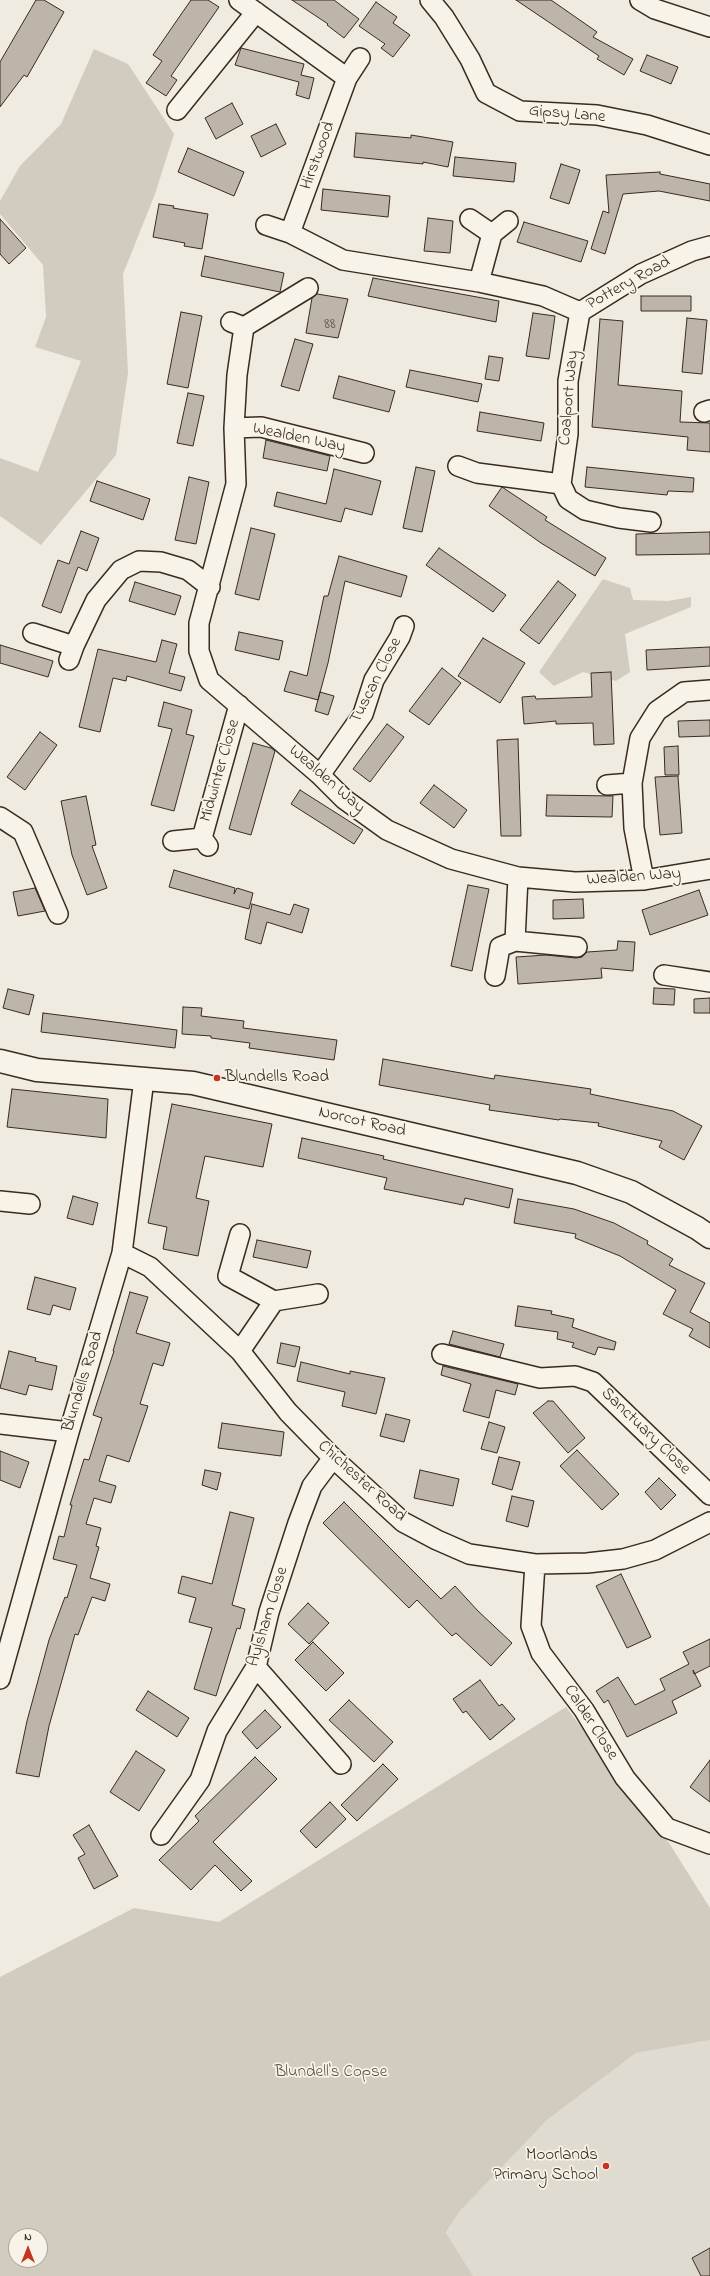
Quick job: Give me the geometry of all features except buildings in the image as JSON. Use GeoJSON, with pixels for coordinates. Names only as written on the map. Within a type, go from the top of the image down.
{"type":"FeatureCollection","features":[{"type":"Feature","properties":{"kind":"street"},"geometry":{"type":"LineString","coordinates":[[239,0],[347,78]]}},
{"type":"Feature","properties":{"kind":"street","name":"Gipsy Lane"},"geometry":{"type":"LineString","coordinates":[[430,0],[444,17],[470,59],[486,93],[520,111],[597,115],[647,125],[710,145]]}},
{"type":"Feature","properties":{"kind":"street"},"geometry":{"type":"LineString","coordinates":[[640,0],[655,9],[710,27]]}},
{"type":"Feature","properties":{"kind":"street"},"geometry":{"type":"LineString","coordinates":[[177,110],[256,12]]}},
{"type":"Feature","properties":{"kind":"street","name":"Hirstwood"},"geometry":{"type":"LineString","coordinates":[[290,233],[347,78],[360,58]]}},
{"type":"Feature","properties":{"kind":"street"},"geometry":{"type":"LineString","coordinates":[[470,220],[492,234]]}},
{"type":"Feature","properties":{"kind":"street"},"geometry":{"type":"LineString","coordinates":[[479,282],[492,234],[508,221]]}},
{"type":"Feature","properties":{"kind":"street"},"geometry":{"type":"LineString","coordinates":[[266,225],[290,233]]}},
{"type":"Feature","properties":{"kind":"street","name":"Pottery Road"},"geometry":{"type":"LineString","coordinates":[[290,233],[343,260],[479,282],[543,296],[580,312],[641,274],[692,251],[710,246]]}},
{"type":"Feature","properties":{"kind":"street","name":"Wealden Way"},"geometry":{"type":"LineString","coordinates":[[308,288],[237,324],[237,375],[234,428],[236,484],[210,587],[199,623],[199,651],[209,680],[320,775],[344,799],[387,830],[451,859],[518,877],[575,882],[644,880],[710,869]]}},
{"type":"Feature","properties":{"kind":"street","name":"Coalport Way"},"geometry":{"type":"LineString","coordinates":[[561,484],[568,434],[568,381],[580,312]]}},
{"type":"Feature","properties":{"kind":"street","name":"Wealden Way"},"geometry":{"type":"LineString","coordinates":[[234,428],[260,427],[364,452]]}},
{"type":"Feature","properties":{"kind":"street"},"geometry":{"type":"LineString","coordinates":[[458,466],[477,473],[561,484],[568,499],[585,510],[618,525],[651,522]]}},
{"type":"Feature","properties":{"kind":"street"},"geometry":{"type":"LineString","coordinates":[[34,633],[72,653],[96,600],[121,570],[139,561],[161,562],[188,570],[210,587]]}},
{"type":"Feature","properties":{"kind":"street","name":"Tuscan Close"},"geometry":{"type":"LineString","coordinates":[[320,775],[363,714],[374,680],[400,637],[404,626]]}},
{"type":"Feature","properties":{"kind":"street"},"geometry":{"type":"LineString","coordinates":[[644,880],[634,828],[632,783],[640,738],[657,711],[684,692],[710,690]]}},
{"type":"Feature","properties":{"kind":"street","name":"Midwinter Close"},"geometry":{"type":"LineString","coordinates":[[173,841],[205,842],[239,705]]}},
{"type":"Feature","properties":{"kind":"street"},"geometry":{"type":"LineString","coordinates":[[607,785],[632,783]]}},
{"type":"Feature","properties":{"kind":"street"},"geometry":{"type":"LineString","coordinates":[[0,817],[23,832],[58,914]]}},
{"type":"Feature","properties":{"kind":"street"},"geometry":{"type":"LineString","coordinates":[[515,941],[518,877]]}},
{"type":"Feature","properties":{"kind":"street"},"geometry":{"type":"LineString","coordinates":[[495,976],[500,947],[515,941],[577,946]]}},
{"type":"Feature","properties":{"kind":"street"},"geometry":{"type":"LineString","coordinates":[[664,975],[710,982]]}},
{"type":"Feature","properties":{"kind":"street","name":"Norcot Road"},"geometry":{"type":"LineString","coordinates":[[0,1061],[37,1070],[192,1083],[577,1173],[631,1192],[697,1228],[710,1237]]}},
{"type":"Feature","properties":{"kind":"street","name":"Blundells Road"},"geometry":{"type":"LineString","coordinates":[[0,1679],[69,1432],[122,1253],[144,1079]]}},
{"type":"Feature","properties":{"kind":"street"},"geometry":{"type":"LineString","coordinates":[[0,1201],[30,1204]]}},
{"type":"Feature","properties":{"kind":"street"},"geometry":{"type":"LineString","coordinates":[[240,1234],[228,1276],[274,1301],[318,1294]]}},
{"type":"Feature","properties":{"kind":"street","name":"Chichester Road"},"geometry":{"type":"LineString","coordinates":[[122,1253],[150,1267],[240,1351],[288,1412],[333,1458],[403,1522],[437,1540],[470,1554],[535,1564],[587,1563],[623,1559],[655,1550],[710,1522]]}},
{"type":"Feature","properties":{"kind":"street"},"geometry":{"type":"LineString","coordinates":[[240,1351],[274,1301]]}},
{"type":"Feature","properties":{"kind":"street","name":"Sanctuary Close"},"geometry":{"type":"LineString","coordinates":[[442,1354],[540,1378],[575,1376],[593,1382],[710,1495]]}},
{"type":"Feature","properties":{"kind":"street"},"geometry":{"type":"LineString","coordinates":[[0,1424],[69,1432]]}},
{"type":"Feature","properties":{"kind":"street","name":"Aylsham Close"},"geometry":{"type":"LineString","coordinates":[[161,1835],[200,1780],[218,1731],[256,1667],[269,1612],[298,1523],[312,1486],[333,1458]]}},
{"type":"Feature","properties":{"kind":"street","name":"Calder Close"},"geometry":{"type":"LineString","coordinates":[[535,1564],[532,1626],[541,1653],[584,1710],[625,1778],[667,1828],[710,1844]]}},
{"type":"Feature","properties":{"kind":"street"},"geometry":{"type":"LineString","coordinates":[[256,1667],[341,1764]]}},
{"type":"Feature","properties":{"kind":"shaded area","name":"Moorlands Primary School"},"geometry":{"type":"Polygon","coordinates":[[[710,2040],[710,2276],[473,2276],[446,2234],[459,2212],[547,2120],[636,2053],[710,2040]]]}},
{"type":"Feature","properties":{"kind":"green space"},"geometry":{"type":"Polygon","coordinates":[[[94,49],[128,64],[174,134],[155,194],[123,274],[128,373],[116,455],[41,545],[0,516],[0,458],[38,472],[81,361],[35,347],[46,317],[43,265],[0,214],[0,201],[20,166],[61,124],[94,49]]]}},
{"type":"Feature","properties":{"kind":"green space"},"geometry":{"type":"Polygon","coordinates":[[[603,579],[630,588],[633,600],[668,601],[691,597],[691,607],[625,634],[630,672],[616,681],[583,672],[554,686],[539,672],[603,579]]]}},
{"type":"Feature","properties":{"kind":"green space","name":"Blundell's Copse"},"geometry":{"type":"Polygon","coordinates":[[[566,1707],[669,1843],[710,1908],[710,2040],[636,2053],[547,2120],[459,2212],[446,2233],[473,2276],[0,2276],[0,1977],[134,1908],[219,1922],[566,1707]]]}},
{"type":"Feature","properties":{"kind":"place","name":"Blundells Road"},"geometry":{"type":"Point","coordinates":[217,1078]}},
{"type":"Feature","properties":{"kind":"place","name":"Moorlands Primary School"},"geometry":{"type":"Point","coordinates":[606,2166]}}]}
